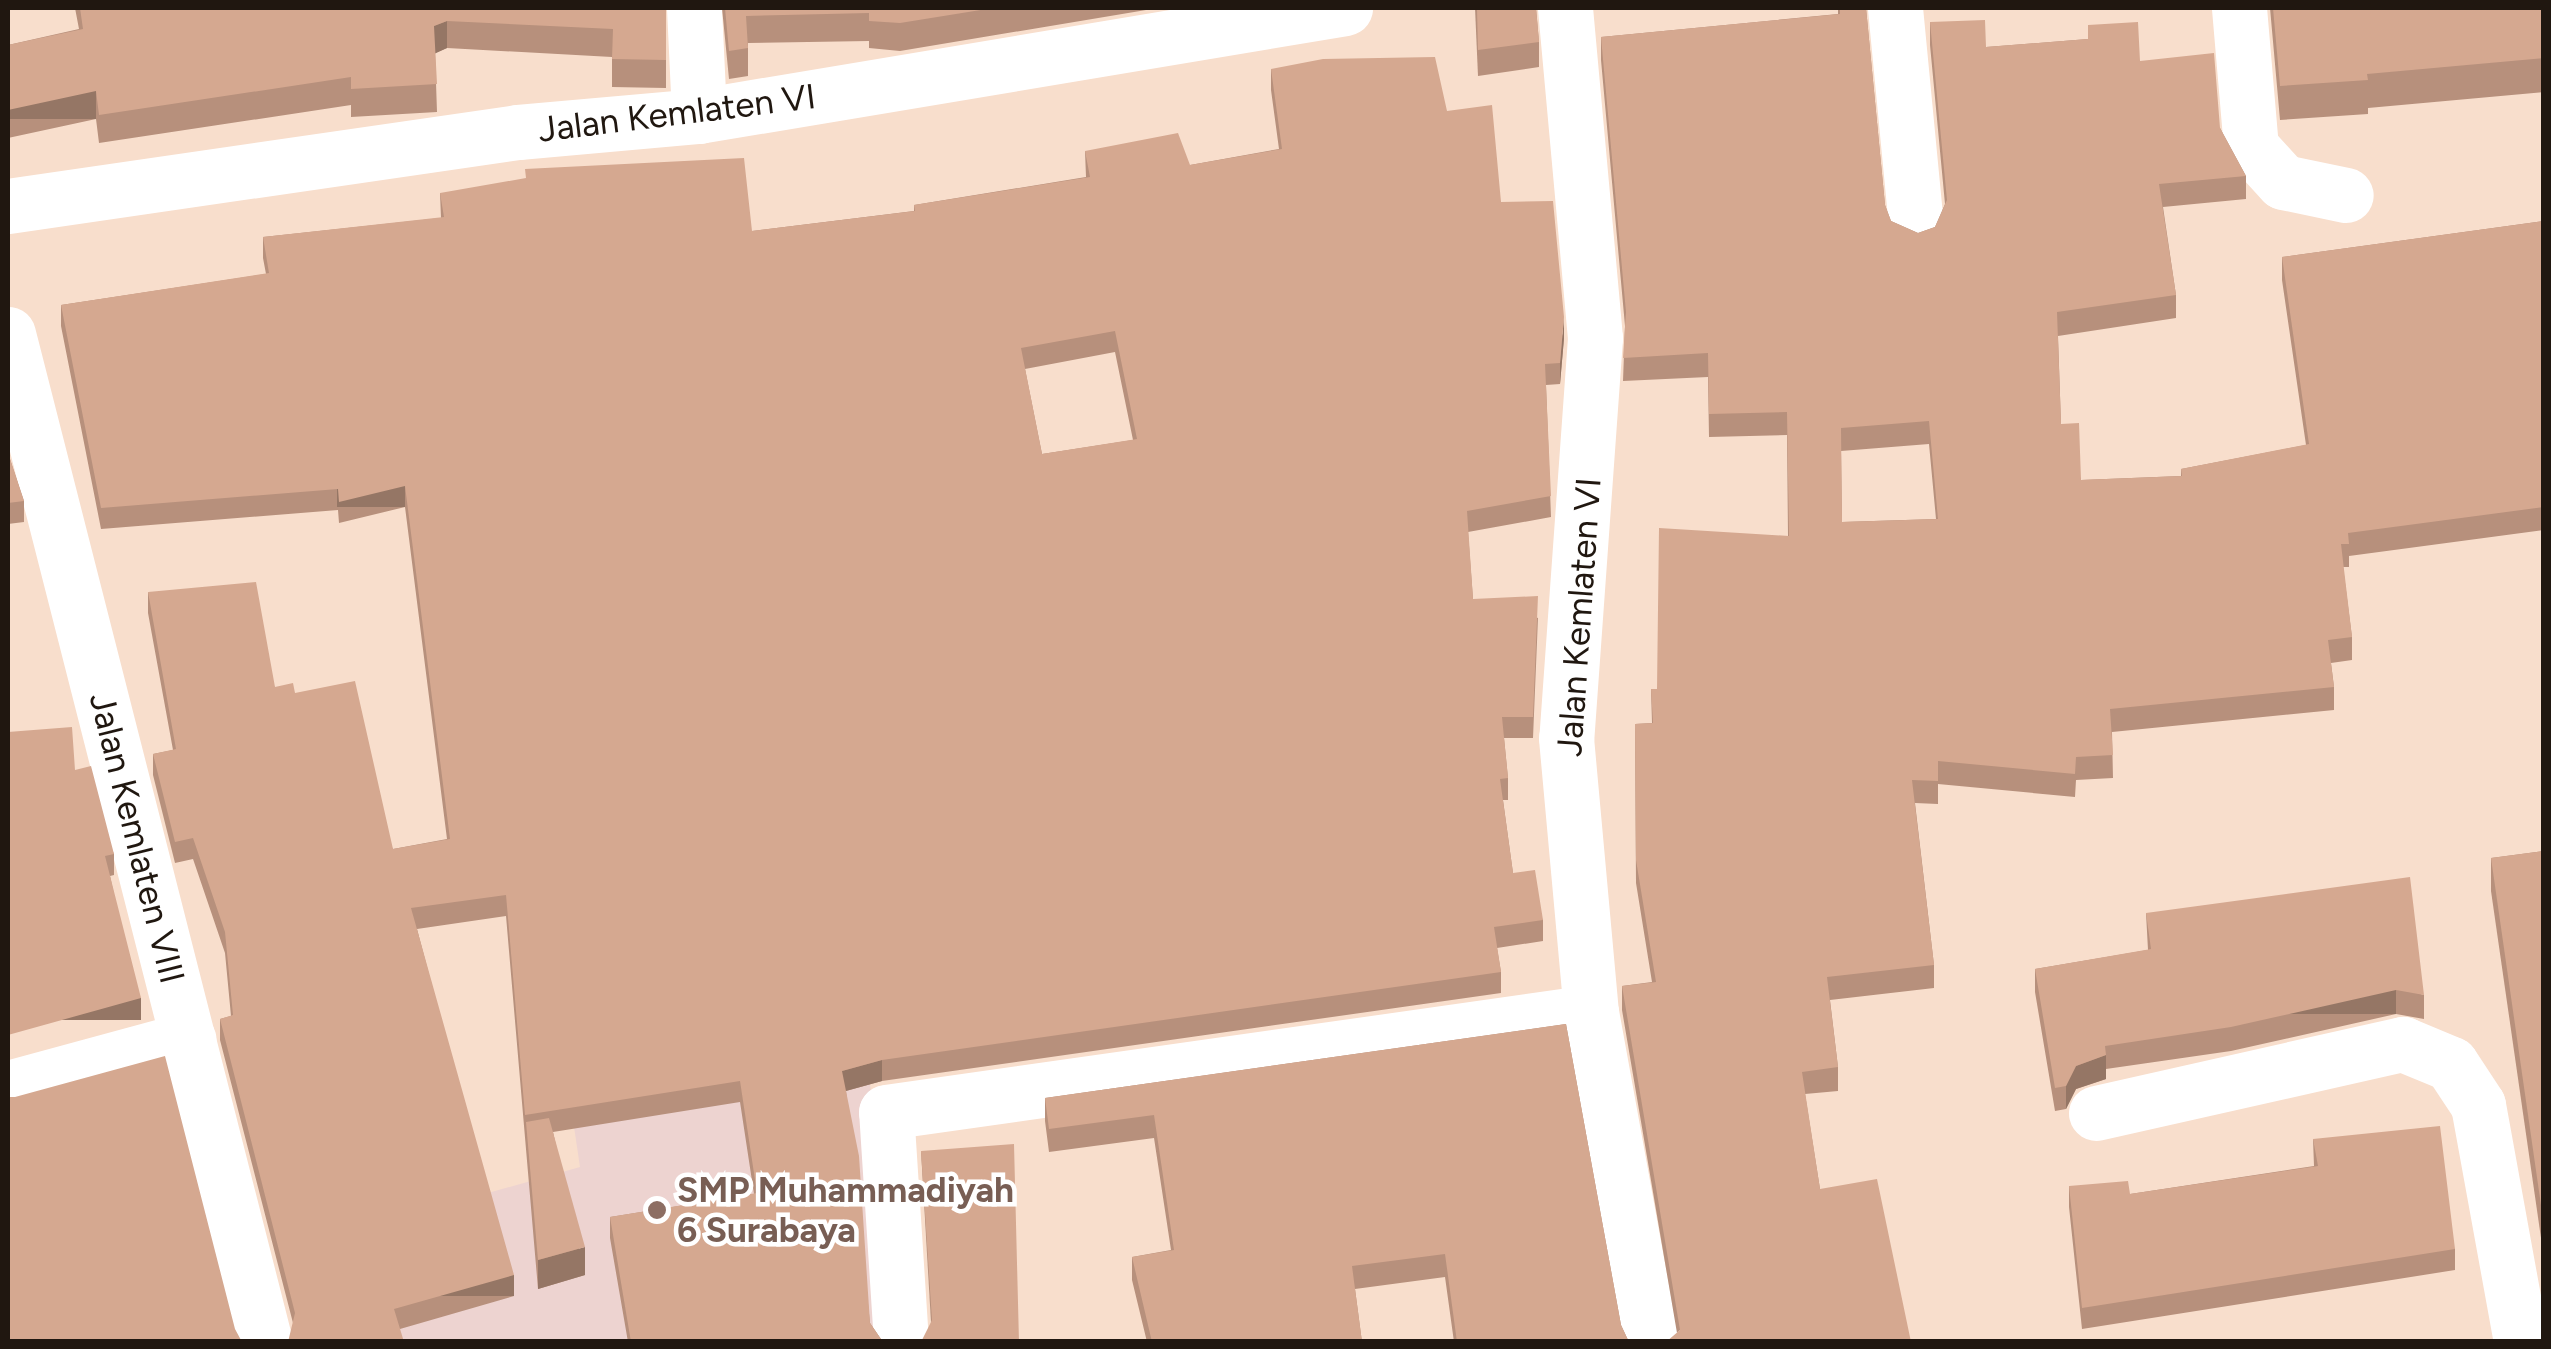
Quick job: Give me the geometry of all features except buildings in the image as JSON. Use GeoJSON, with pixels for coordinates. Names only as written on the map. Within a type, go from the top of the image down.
{"type":"FeatureCollection","features":[{"type":"Feature","properties":{"kind":"street"},"geometry":{"type":"LineString","coordinates":[[694,8],[699,116]]}},
{"type":"Feature","properties":{"kind":"street","name":"Jalan Kemlaten VI"},"geometry":{"type":"LineString","coordinates":[[8,206],[518,132],[699,116],[1345,8]]}},
{"type":"Feature","properties":{"kind":"street","name":"Jalan Kemlaten VI"},"geometry":{"type":"LineString","coordinates":[[1565,8],[1595,338],[1566,738],[1590,1012],[1651,1342]]}},
{"type":"Feature","properties":{"kind":"street"},"geometry":{"type":"LineString","coordinates":[[1895,8],[1916,225]]}},
{"type":"Feature","properties":{"kind":"street"},"geometry":{"type":"LineString","coordinates":[[2238,8],[2251,147],[2283,182],[2346,195]]}},
{"type":"Feature","properties":{"kind":"street","name":"Jalan Kemlaten VIII"},"geometry":{"type":"LineString","coordinates":[[8,334],[265,1342]]}},
{"type":"Feature","properties":{"kind":"street"},"geometry":{"type":"LineString","coordinates":[[901,1342],[886,1112],[1590,1012]]}},
{"type":"Feature","properties":{"kind":"street"},"geometry":{"type":"LineString","coordinates":[[8,1088],[188,1038]]}},
{"type":"Feature","properties":{"kind":"street"},"geometry":{"type":"LineString","coordinates":[[2096,1113],[2403,1044],[2451,1064],[2478,1105],[2521,1342]]}},
{"type":"Feature","properties":{"kind":"shaded area","name":"SMP Muhammadiyah 6 Surabaya"},"geometry":{"type":"Polygon","coordinates":[[[864,1029],[898,1341],[302,1341],[280,1252],[580,1167],[566,1073],[864,1029]]]}},
{"type":"Feature","properties":{"kind":"place","name":"SMP Muhammadiyah 6 Surabaya"},"geometry":{"type":"Point","coordinates":[657,1210]}}]}
